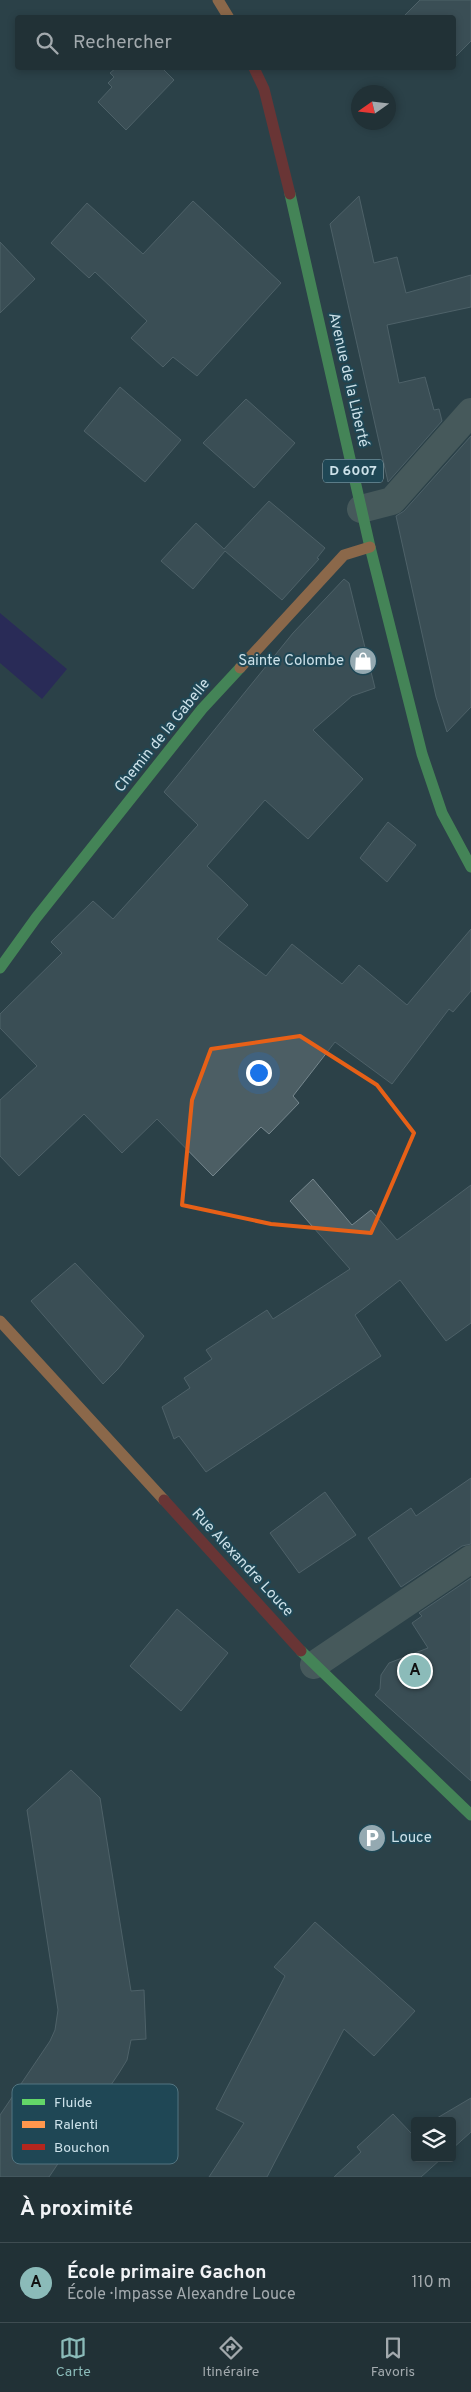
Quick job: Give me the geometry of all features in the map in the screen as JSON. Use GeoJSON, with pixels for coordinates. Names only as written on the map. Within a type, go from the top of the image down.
{"type":"FeatureCollection","features":[{"type":"Feature","properties":{"kind":"street"},"geometry":{"type":"LineString","coordinates":[[218,0],[227,15]]}},
{"type":"Feature","properties":{"kind":"street","name":"Avenue de la Liberté"},"geometry":{"type":"LineString","coordinates":[[255,70],[264,89],[302,243],[361,510],[422,754],[442,813],[471,867]]}},
{"type":"Feature","properties":{"kind":"street"},"geometry":{"type":"LineString","coordinates":[[361,510],[392,502],[471,412]]}},
{"type":"Feature","properties":{"kind":"street","name":"Chemin de la Gabelle"},"geometry":{"type":"LineString","coordinates":[[0,968],[36,918],[202,709],[344,555],[370,547]]}},
{"type":"Feature","properties":{"kind":"street","name":"Rue Alexandre Louce"},"geometry":{"type":"LineString","coordinates":[[0,1321],[314,1665],[471,1816]]}},
{"type":"Feature","properties":{"kind":"street"},"geometry":{"type":"LineString","coordinates":[[314,1665],[471,1559]]}},
{"type":"Feature","properties":{"kind":"highlighted area"},"geometry":{"type":"Polygon","coordinates":[[[300,1036],[377,1085],[414,1133],[371,1233],[271,1224],[182,1205],[192,1100],[211,1049],[300,1036]]]}},
{"type":"Feature","properties":{"kind":"shaded area"},"geometry":{"type":"Polygon","coordinates":[[[0,613],[67,669],[42,699],[0,663],[0,613]]]}},
{"type":"Feature","properties":{"kind":"building"},"geometry":{"type":"Polygon","coordinates":[[[420,0],[471,0],[471,41],[456,56],[456,15],[405,15],[420,0]]]}},
{"type":"Feature","properties":{"kind":"building"},"geometry":{"type":"Polygon","coordinates":[[[114,70],[164,70],[174,80],[126,130],[98,102],[112,87],[108,83],[114,77],[110,73],[114,70]]]}},
{"type":"Feature","properties":{"kind":"building"},"geometry":{"type":"Polygon","coordinates":[[[359,196],[374,263],[397,257],[406,293],[471,275],[471,307],[387,325],[399,383],[425,377],[434,410],[439,409],[442,421],[388,482],[330,224],[359,196]]]}},
{"type":"Feature","properties":{"kind":"building"},"geometry":{"type":"Polygon","coordinates":[[[193,201],[281,283],[197,376],[173,357],[163,367],[131,338],[147,321],[95,272],[89,278],[51,243],[87,203],[143,254],[193,201]]]}},
{"type":"Feature","properties":{"kind":"building"},"geometry":{"type":"Polygon","coordinates":[[[0,242],[35,279],[0,313],[0,242]]]}},
{"type":"Feature","properties":{"kind":"building"},"geometry":{"type":"Polygon","coordinates":[[[120,387],[181,440],[145,482],[84,431],[120,387]]]}},
{"type":"Feature","properties":{"kind":"building"},"geometry":{"type":"Polygon","coordinates":[[[246,399],[295,443],[254,488],[203,443],[246,399]]]}},
{"type":"Feature","properties":{"kind":"building"},"geometry":{"type":"Polygon","coordinates":[[[471,436],[471,707],[447,732],[436,697],[396,516],[404,511],[471,436]]]}},
{"type":"Feature","properties":{"kind":"building"},"geometry":{"type":"Polygon","coordinates":[[[269,501],[325,548],[317,558],[319,559],[282,600],[225,551],[193,589],[161,561],[196,523],[224,549],[269,501]]]}},
{"type":"Feature","properties":{"kind":"building"},"geometry":{"type":"Polygon","coordinates":[[[344,579],[349,583],[375,688],[352,696],[313,730],[363,779],[308,839],[265,800],[207,866],[248,905],[217,939],[266,976],[292,944],[342,984],[359,965],[407,1005],[471,929],[471,991],[453,1012],[449,1009],[392,1084],[335,1042],[293,1096],[299,1103],[269,1134],[261,1127],[213,1176],[157,1119],[122,1153],[84,1114],[19,1176],[0,1156],[0,1100],[37,1066],[0,1028],[0,1014],[62,953],[51,942],[93,901],[113,919],[198,825],[164,792],[293,633],[344,579]]]}},
{"type":"Feature","properties":{"kind":"building"},"geometry":{"type":"Polygon","coordinates":[[[388,822],[416,845],[387,882],[360,858],[388,822]]]}},
{"type":"Feature","properties":{"kind":"building"},"geometry":{"type":"Polygon","coordinates":[[[313,1179],[352,1225],[371,1210],[397,1240],[471,1185],[471,1323],[446,1341],[400,1280],[355,1315],[381,1356],[206,1472],[179,1436],[174,1439],[162,1407],[190,1388],[184,1378],[212,1359],[206,1350],[267,1310],[273,1319],[350,1269],[290,1201],[313,1179]]]}},
{"type":"Feature","properties":{"kind":"building"},"geometry":{"type":"Polygon","coordinates":[[[75,1263],[144,1336],[118,1369],[103,1384],[31,1301],[75,1263]]]}},
{"type":"Feature","properties":{"kind":"building"},"geometry":{"type":"Polygon","coordinates":[[[471,1478],[471,1544],[462,1546],[401,1587],[368,1538],[411,1508],[416,1516],[471,1478]]]}},
{"type":"Feature","properties":{"kind":"building"},"geometry":{"type":"Polygon","coordinates":[[[325,1492],[356,1535],[299,1573],[270,1533],[325,1492]]]}},
{"type":"Feature","properties":{"kind":"building"},"geometry":{"type":"Polygon","coordinates":[[[471,1578],[471,1781],[375,1695],[380,1689],[381,1675],[389,1663],[428,1648],[412,1623],[422,1616],[419,1613],[471,1578]]]}},
{"type":"Feature","properties":{"kind":"building"},"geometry":{"type":"Polygon","coordinates":[[[177,1609],[228,1653],[181,1711],[130,1666],[177,1609]]]}},
{"type":"Feature","properties":{"kind":"building"},"geometry":{"type":"Polygon","coordinates":[[[71,1770],[100,1798],[131,1991],[144,1990],[146,2039],[131,2040],[127,2060],[112,2084],[21,2084],[50,2041],[55,2030],[58,2010],[27,1810],[71,1770]]]}},
{"type":"Feature","properties":{"kind":"building"},"geometry":{"type":"Polygon","coordinates":[[[315,1922],[415,2011],[374,2056],[344,2029],[267,2177],[209,2177],[244,2123],[216,2109],[285,1976],[274,1967],[315,1922]]]}},
{"type":"Feature","properties":{"kind":"building"},"geometry":{"type":"Polygon","coordinates":[[[12,2097],[12,2164],[58,2164],[49,2177],[0,2177],[0,2115],[12,2097]]]}},
{"type":"Feature","properties":{"kind":"building"},"geometry":{"type":"Polygon","coordinates":[[[471,2098],[471,2132],[456,2145],[456,2117],[439,2117],[471,2098]]]}},
{"type":"Feature","properties":{"kind":"building"},"geometry":{"type":"Polygon","coordinates":[[[393,2114],[411,2133],[411,2162],[438,2162],[421,2177],[334,2177],[361,2152],[357,2147],[393,2114]]]}},
{"type":"Feature","properties":{"kind":"traffic: fast"},"geometry":{"type":"LineString","coordinates":[[290,194],[370,547],[422,754],[442,813],[471,867]]}},
{"type":"Feature","properties":{"kind":"traffic: fast"},"geometry":{"type":"LineString","coordinates":[[0,968],[36,918],[202,709],[240,668]]}},
{"type":"Feature","properties":{"kind":"traffic: fast"},"geometry":{"type":"LineString","coordinates":[[301,1651],[471,1815]]}},
{"type":"Feature","properties":{"kind":"traffic: slow"},"geometry":{"type":"LineString","coordinates":[[218,0],[227,15]]}},
{"type":"Feature","properties":{"kind":"traffic: slow"},"geometry":{"type":"LineString","coordinates":[[240,668],[344,555],[370,547]]}},
{"type":"Feature","properties":{"kind":"traffic: slow"},"geometry":{"type":"LineString","coordinates":[[0,1321],[164,1500]]}},
{"type":"Feature","properties":{"kind":"traffic: jam"},"geometry":{"type":"LineString","coordinates":[[255,70],[264,89],[290,194]]}},
{"type":"Feature","properties":{"kind":"traffic: jam"},"geometry":{"type":"LineString","coordinates":[[164,1500],[301,1651]]}},
{"type":"Feature","properties":{"kind":"place","name":"Sainte Colombe"},"geometry":{"type":"Point","coordinates":[363,661]}},
{"type":"Feature","properties":{"kind":"place","name":"École primaire Gachon"},"geometry":{"type":"Point","coordinates":[415,1671]}},
{"type":"Feature","properties":{"kind":"place","name":"Louce"},"geometry":{"type":"Point","coordinates":[372,1838]}}]}
